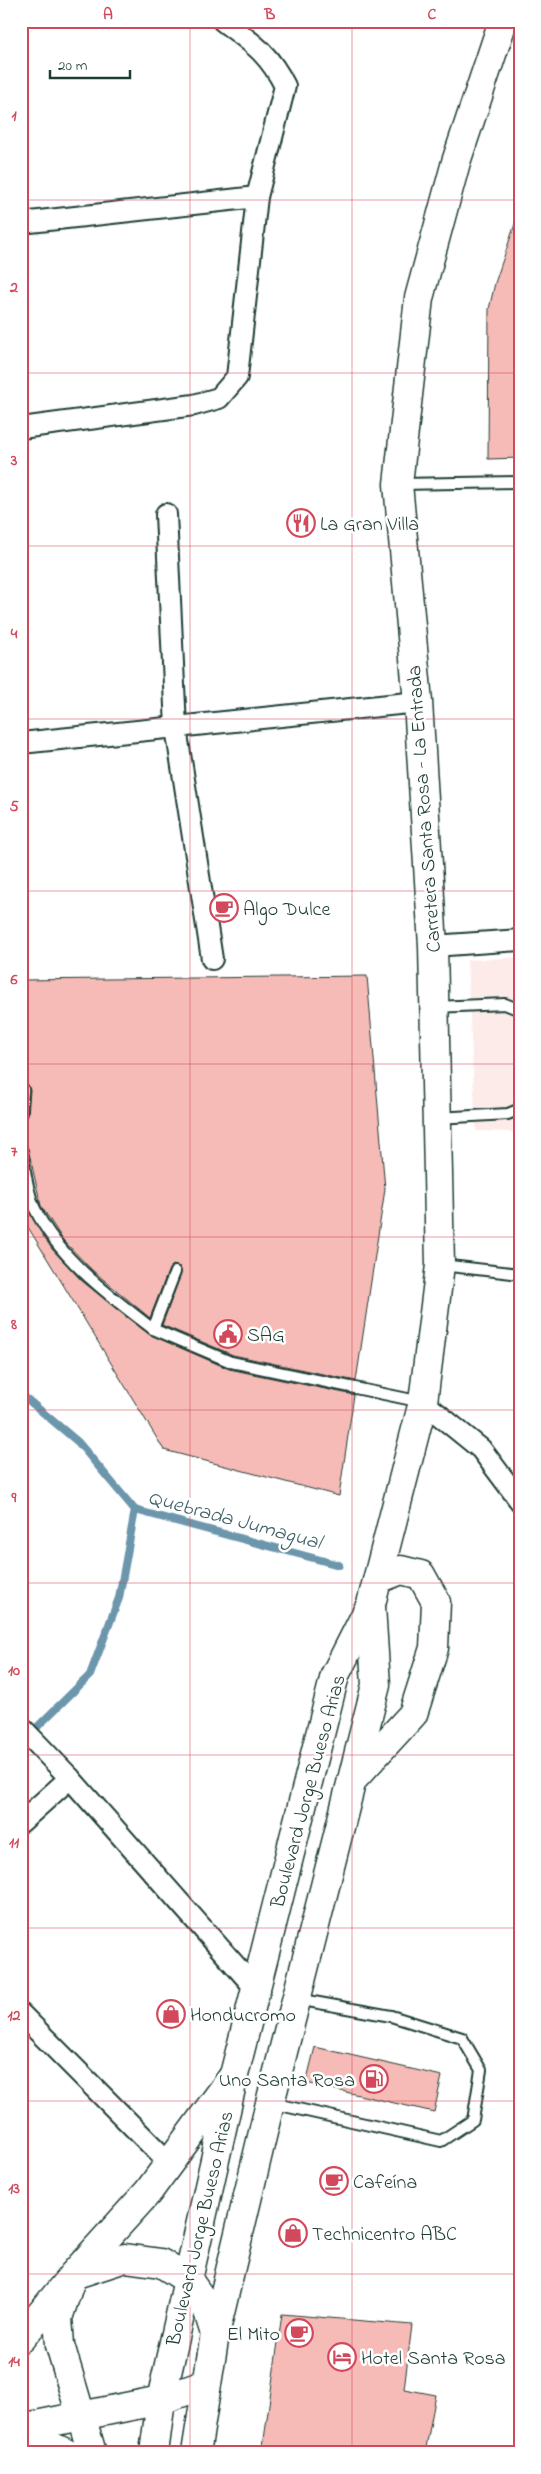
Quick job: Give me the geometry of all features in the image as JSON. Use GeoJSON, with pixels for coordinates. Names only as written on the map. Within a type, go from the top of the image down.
{"type":"FeatureCollection","features":[{"type":"Feature","properties":{"kind":"main road","name":"Carretera Santa Rosa - La Entrada"},"geometry":{"type":"LineString","coordinates":[[375,1592],[423,1402],[440,1265],[433,946],[418,702],[398,484],[419,298],[456,162],[503,21]]}},
{"type":"Feature","properties":{"kind":"main road"},"geometry":{"type":"LineString","coordinates":[[352,1779],[413,1714],[434,1648],[436,1602],[421,1575],[401,1570],[375,1592]]}},
{"type":"Feature","properties":{"kind":"main road","name":"Boulevard Jorge Bueso Arias"},"geometry":{"type":"LineString","coordinates":[[196,2453],[215,2334],[270,2103],[376,1685],[375,1592]]}},
{"type":"Feature","properties":{"kind":"main road","name":"Boulevard Jorge Bueso Arias"},"geometry":{"type":"LineString","coordinates":[[154,2453],[161,2400],[234,2075],[335,1675],[375,1592]]}},
{"type":"Feature","properties":{"kind":"main road"},"geometry":{"type":"LineString","coordinates":[[23,2331],[148,2192],[234,2075]]}},
{"type":"Feature","properties":{"kind":"main road"},"geometry":{"type":"LineString","coordinates":[[72,2276],[125,2258],[161,2263],[188,2280],[206,2305],[215,2334]]}},
{"type":"Feature","properties":{"kind":"main road"},"geometry":{"type":"LineString","coordinates":[[72,2276],[58,2318],[60,2345],[92,2453]]}},
{"type":"Feature","properties":{"kind":"main road"},"geometry":{"type":"LineString","coordinates":[[21,2428],[161,2400],[206,2384]]}},
{"type":"Feature","properties":{"kind":"main road"},"geometry":{"type":"LineString","coordinates":[[21,2436],[29,2436],[66,2453]]}},
{"type":"Feature","properties":{"kind":"street"},"geometry":{"type":"LineString","coordinates":[[21,428],[194,405],[219,398],[237,377],[257,197],[285,86],[274,64],[262,51],[223,21]]}},
{"type":"Feature","properties":{"kind":"street"},"geometry":{"type":"LineString","coordinates":[[21,223],[257,197]]}},
{"type":"Feature","properties":{"kind":"street"},"geometry":{"type":"LineString","coordinates":[[166,514],[176,728],[212,959]]}},
{"type":"Feature","properties":{"kind":"street"},"geometry":{"type":"LineString","coordinates":[[21,743],[418,702]]}},
{"type":"Feature","properties":{"kind":"street"},"geometry":{"type":"LineString","coordinates":[[433,946],[520,940]]}},
{"type":"Feature","properties":{"kind":"street"},"geometry":{"type":"LineString","coordinates":[[423,1402],[481,1449],[520,1501]]}},
{"type":"Feature","properties":{"kind":"street"},"geometry":{"type":"LineString","coordinates":[[21,1727],[70,1778],[256,1989]]}},
{"type":"Feature","properties":{"kind":"street"},"geometry":{"type":"LineString","coordinates":[[21,1822],[70,1778]]}},
{"type":"Feature","properties":{"kind":"street"},"geometry":{"type":"LineString","coordinates":[[21,2014],[169,2163]]}},
{"type":"Feature","properties":{"kind":"lane"},"geometry":{"type":"LineString","coordinates":[[398,484],[520,482]]}},
{"type":"Feature","properties":{"kind":"lane"},"geometry":{"type":"LineString","coordinates":[[434,1007],[505,1004],[520,1010]]}},
{"type":"Feature","properties":{"kind":"lane"},"geometry":{"type":"LineString","coordinates":[[21,1115],[24,1089]]}},
{"type":"Feature","properties":{"kind":"lane"},"geometry":{"type":"LineString","coordinates":[[437,1118],[508,1114],[520,1109]]}},
{"type":"Feature","properties":{"kind":"lane"},"geometry":{"type":"LineString","coordinates":[[21,1149],[34,1208],[56,1243],[112,1297],[152,1329],[231,1362],[423,1402]]}},
{"type":"Feature","properties":{"kind":"lane"},"geometry":{"type":"LineString","coordinates":[[440,1265],[520,1274]]}},
{"type":"Feature","properties":{"kind":"lane"},"geometry":{"type":"LineString","coordinates":[[152,1329],[175,1272]]}},
{"type":"Feature","properties":{"kind":"lane"},"geometry":{"type":"LineString","coordinates":[[270,2103],[441,2141],[473,2120],[481,2070],[462,2038],[391,2016],[296,1999]]}},
{"type":"Feature","properties":{"kind":"shaded area"},"geometry":{"type":"Polygon","coordinates":[[[520,957],[520,1136],[511,1132],[476,1131],[467,960],[520,957]]]}},
{"type":"Feature","properties":{"kind":"building"},"geometry":{"type":"Polygon","coordinates":[[[516,221],[520,222],[520,458],[488,459],[489,309],[495,283],[516,221]]]}},
{"type":"Feature","properties":{"kind":"building","name":"SAG"},"geometry":{"type":"Polygon","coordinates":[[[367,976],[385,1189],[356,1381],[233,1355],[162,1325],[181,1274],[180,1267],[173,1265],[169,1269],[150,1318],[92,1270],[63,1240],[41,1206],[28,1148],[21,1142],[21,1122],[28,1116],[30,1090],[27,1084],[21,1083],[21,980],[367,976]]]}},
{"type":"Feature","properties":{"kind":"building"},"geometry":{"type":"Polygon","coordinates":[[[21,1188],[29,1212],[52,1249],[82,1281],[149,1334],[229,1369],[354,1395],[339,1496],[164,1450],[23,1219],[21,1188]]]}},
{"type":"Feature","properties":{"kind":"building","name":"Uno Santa Rosa"},"geometry":{"type":"Polygon","coordinates":[[[315,2047],[442,2076],[434,2112],[306,2083],[315,2047]]]}},
{"type":"Feature","properties":{"kind":"building","name":"Hotel Santa Rosa"},"geometry":{"type":"Polygon","coordinates":[[[282,2314],[412,2325],[404,2389],[436,2395],[425,2453],[262,2453],[282,2314]]]}},
{"type":"Feature","properties":{"kind":"waterway","name":"Quebrada Jumagual"},"geometry":{"type":"LineString","coordinates":[[21,1394],[78,1442],[135,1510],[339,1565]]}},
{"type":"Feature","properties":{"kind":"waterway"},"geometry":{"type":"LineString","coordinates":[[21,1743],[90,1675],[119,1598],[135,1510]]}},
{"type":"Feature","properties":{"kind":"place","name":"La Gran Villa"},"geometry":{"type":"Point","coordinates":[301,523]}},
{"type":"Feature","properties":{"kind":"place","name":"Algo Dulce"},"geometry":{"type":"Point","coordinates":[224,908]}},
{"type":"Feature","properties":{"kind":"place","name":"SAG"},"geometry":{"type":"Point","coordinates":[228,1334]}},
{"type":"Feature","properties":{"kind":"place","name":"Honducromo"},"geometry":{"type":"Point","coordinates":[171,2014]}},
{"type":"Feature","properties":{"kind":"place","name":"Uno Santa Rosa"},"geometry":{"type":"Point","coordinates":[374,2079]}},
{"type":"Feature","properties":{"kind":"place","name":"Cafeína"},"geometry":{"type":"Point","coordinates":[334,2181]}},
{"type":"Feature","properties":{"kind":"place","name":"Technicentro ABC"},"geometry":{"type":"Point","coordinates":[293,2233]}},
{"type":"Feature","properties":{"kind":"place","name":"El Mito"},"geometry":{"type":"Point","coordinates":[299,2333]}},
{"type":"Feature","properties":{"kind":"place","name":"Hotel Santa Rosa"},"geometry":{"type":"Point","coordinates":[342,2357]}}]}
